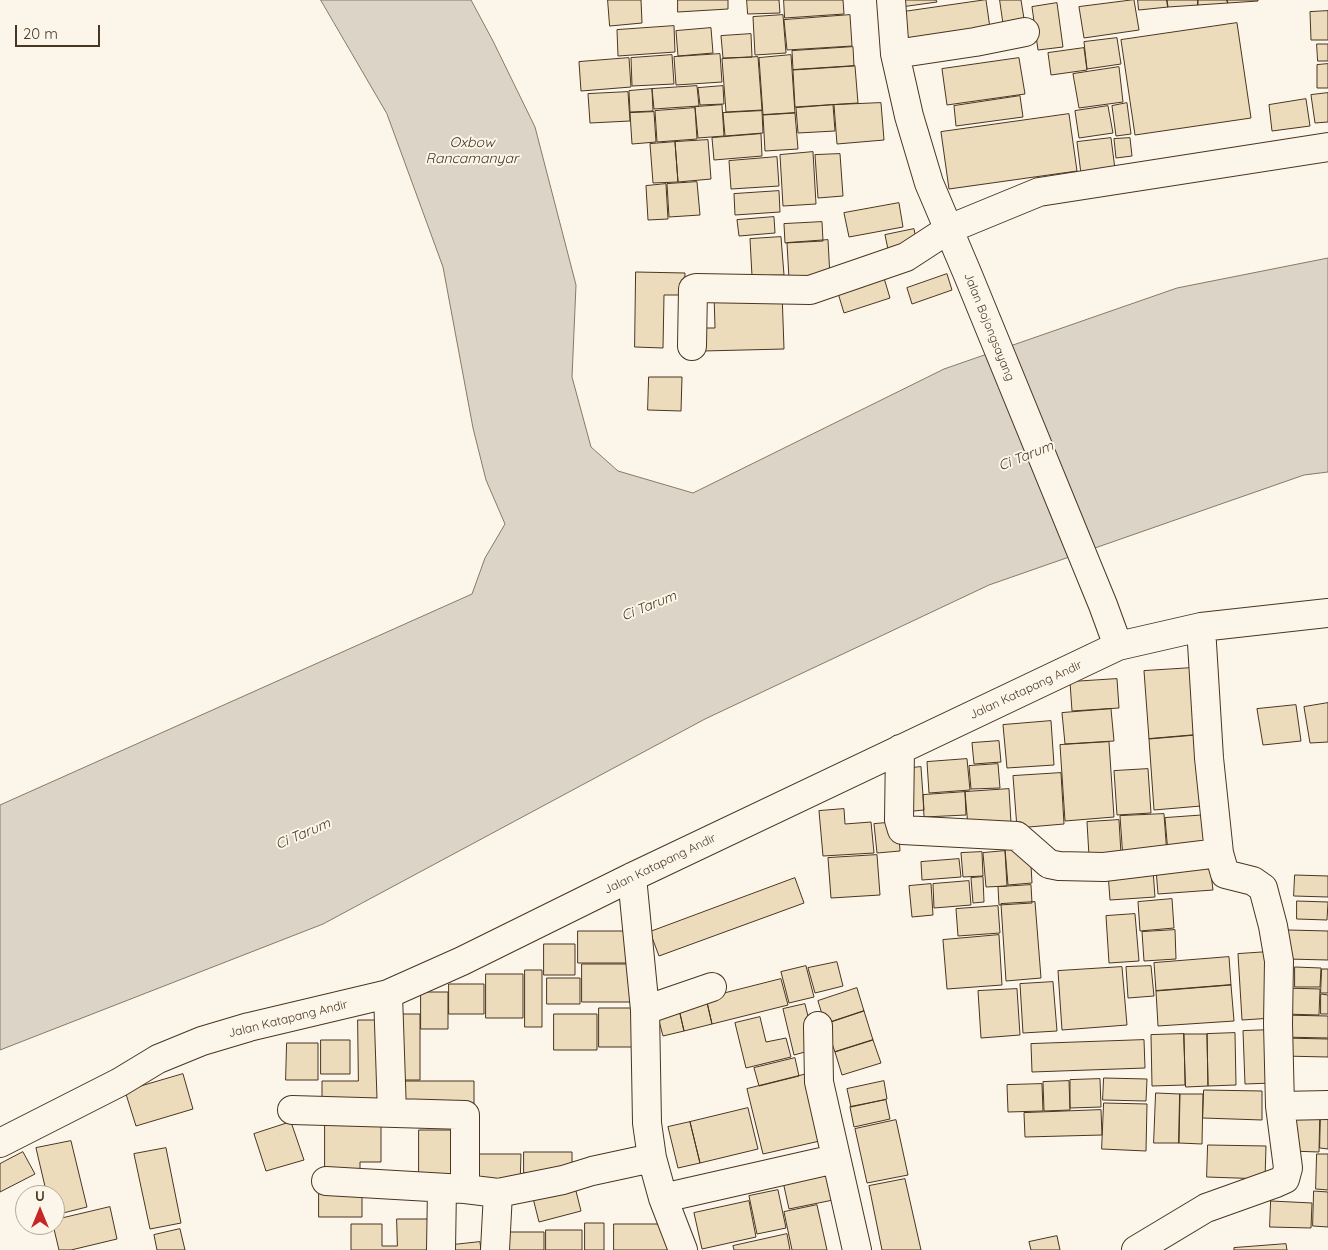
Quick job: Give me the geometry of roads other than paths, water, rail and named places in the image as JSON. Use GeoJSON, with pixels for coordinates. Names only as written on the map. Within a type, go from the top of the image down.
{"type":"FeatureCollection","features":[{"type":"Feature","properties":{"kind":"street","name":"Jalan Bojongsayang"},"geometry":{"type":"LineString","coordinates":[[891,0],[896,54],[909,116],[929,182],[1103,605],[1118,646]]}},
{"type":"Feature","properties":{"kind":"street"},"geometry":{"type":"LineString","coordinates":[[896,54],[1025,32]]}},
{"type":"Feature","properties":{"kind":"street"},"geometry":{"type":"LineString","coordinates":[[692,346],[692,289],[810,290],[906,257],[949,229],[1039,192],[1328,147]]}},
{"type":"Feature","properties":{"kind":"street","name":"Jalan Katapang Andir"},"geometry":{"type":"LineString","coordinates":[[0,1143],[120,1082],[158,1059],[202,1041],[249,1027],[388,994],[462,961],[632,877],[1118,646],[1201,627],[1328,613]]}},
{"type":"Feature","properties":{"kind":"street"},"geometry":{"type":"LineString","coordinates":[[1136,1250],[1206,1208],[1285,1179],[1288,1168],[1280,1106],[1279,961],[1273,926],[1262,888],[1253,881],[1225,874],[1219,853],[1209,758],[1201,627]]}},
{"type":"Feature","properties":{"kind":"street"},"geometry":{"type":"LineString","coordinates":[[900,749],[899,820],[902,830],[1017,836],[1049,864],[1059,866],[1104,867],[1219,853]]}},
{"type":"Feature","properties":{"kind":"street"},"geometry":{"type":"LineString","coordinates":[[632,877],[645,1010],[647,1123],[652,1158],[663,1198],[683,1250]]}},
{"type":"Feature","properties":{"kind":"street"},"geometry":{"type":"LineString","coordinates":[[645,1010],[712,987]]}},
{"type":"Feature","properties":{"kind":"street"},"geometry":{"type":"LineString","coordinates":[[388,994],[392,1113]]}},
{"type":"Feature","properties":{"kind":"street"},"geometry":{"type":"LineString","coordinates":[[818,1026],[819,1082],[857,1250]]}},
{"type":"Feature","properties":{"kind":"street"},"geometry":{"type":"LineString","coordinates":[[1280,1106],[1328,1105]]}},
{"type":"Feature","properties":{"kind":"street"},"geometry":{"type":"LineString","coordinates":[[292,1110],[464,1115],[441,1250]]}},
{"type":"Feature","properties":{"kind":"street"},"geometry":{"type":"LineString","coordinates":[[326,1181],[453,1188],[498,1193],[563,1180],[592,1170],[652,1158]]}},
{"type":"Feature","properties":{"kind":"street"},"geometry":{"type":"LineString","coordinates":[[663,1198],[835,1159]]}},
{"type":"Feature","properties":{"kind":"street"},"geometry":{"type":"LineString","coordinates":[[494,1250],[498,1193]]}},
{"type":"Feature","properties":{"kind":"water"},"geometry":{"type":"Polygon","coordinates":[[[321,0],[471,0],[535,127],[576,285],[572,377],[591,447],[618,471],[693,493],[944,369],[1177,288],[1328,258],[1328,472],[1304,475],[989,585],[705,719],[323,924],[0,1050],[0,805],[472,594],[485,558],[505,524],[486,480],[473,428],[443,267],[387,114],[321,0]]]}},
{"type":"Feature","properties":{"kind":"water label","name":"Oxbow Rancamanyar"},"geometry":{"type":"Point","coordinates":[472,152]}},
{"type":"Feature","properties":{"kind":"water label","name":"Ci Tarum"},"geometry":{"type":"Point","coordinates":[1026,456]}},
{"type":"Feature","properties":{"kind":"water label","name":"Ci Tarum"},"geometry":{"type":"Point","coordinates":[649,606]}},
{"type":"Feature","properties":{"kind":"water label","name":"Ci Tarum"},"geometry":{"type":"Point","coordinates":[303,834]}}]}
